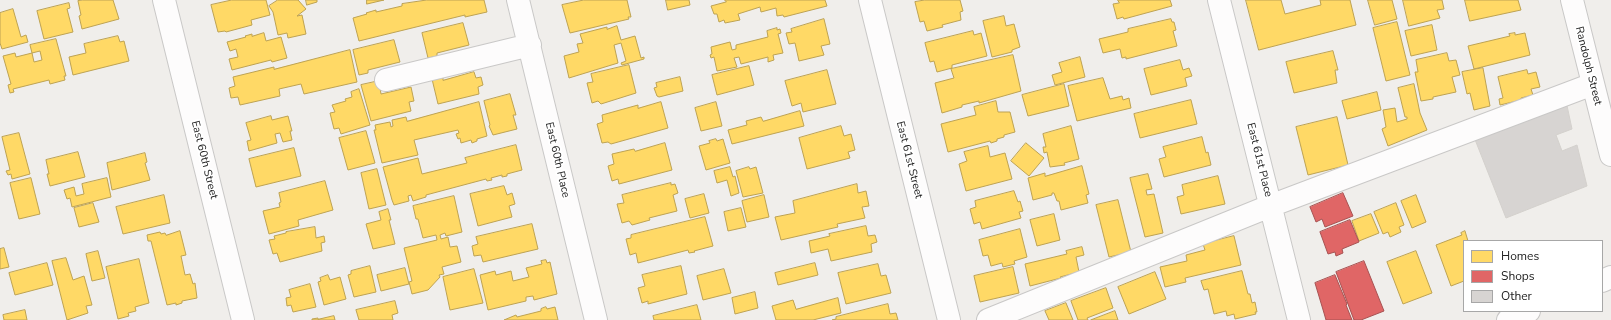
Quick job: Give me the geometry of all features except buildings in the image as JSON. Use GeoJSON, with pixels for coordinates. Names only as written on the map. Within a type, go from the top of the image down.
{"type":"FeatureCollection","features":[{"type":"Feature","properties":{"kind":"street","name":"East 60th Street"},"geometry":{"type":"LineString","coordinates":[[164,0],[243,320]]}},
{"type":"Feature","properties":{"kind":"street","name":"East 60th Place"},"geometry":{"type":"LineString","coordinates":[[518,0],[596,320]]}},
{"type":"Feature","properties":{"kind":"street","name":"East 61st Street"},"geometry":{"type":"LineString","coordinates":[[870,0],[949,320]]}},
{"type":"Feature","properties":{"kind":"street","name":"East 61st Place"},"geometry":{"type":"LineString","coordinates":[[1219,0],[1299,320]]}},
{"type":"Feature","properties":{"kind":"street","name":"Randolph Street"},"geometry":{"type":"LineString","coordinates":[[1572,0],[1611,154]]}},
{"type":"Feature","properties":{"kind":"street"},"geometry":{"type":"LineString","coordinates":[[386,80],[530,45]]}},
{"type":"Feature","properties":{"kind":"street"},"geometry":{"type":"LineString","coordinates":[[988,320],[1270,206],[1593,84]]}},
{"type":"Feature","properties":{"kind":"street"},"geometry":{"type":"LineString","coordinates":[[1508,320],[1527,312]]}}]}
